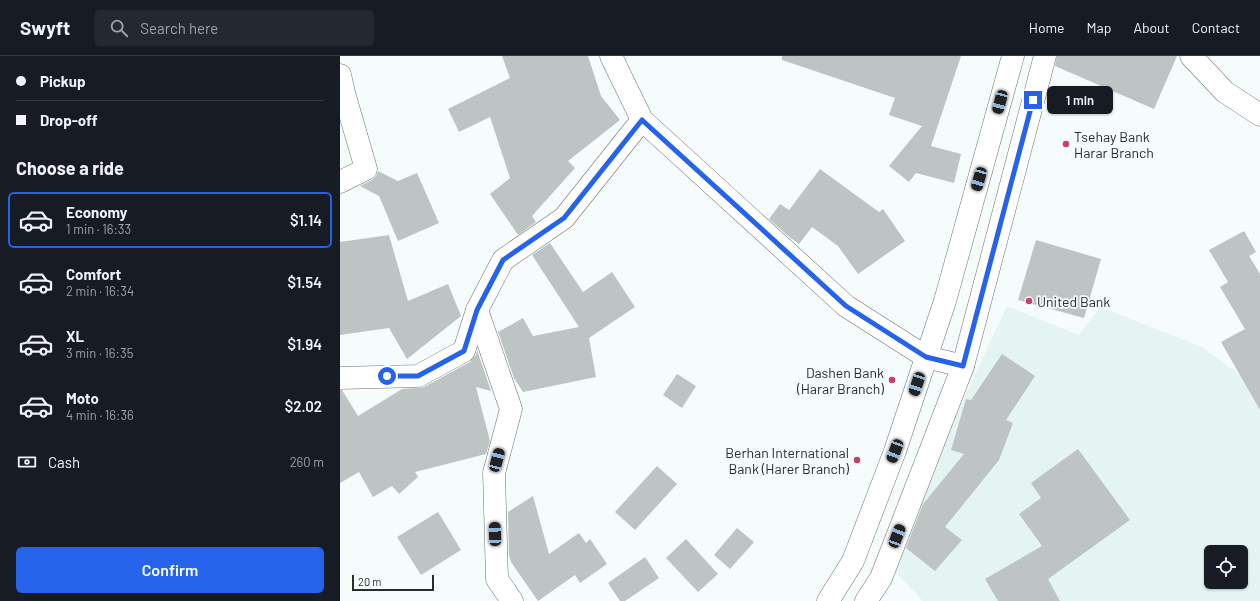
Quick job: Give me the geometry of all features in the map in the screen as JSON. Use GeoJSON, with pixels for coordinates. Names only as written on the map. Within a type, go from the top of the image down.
{"type":"FeatureCollection","features":[{"type":"Feature","properties":{"kind":"street"},"geometry":{"type":"LineString","coordinates":[[612,56],[642,120],[846,306],[926,357],[963,366]]}},
{"type":"Feature","properties":{"kind":"street"},"geometry":{"type":"LineString","coordinates":[[828,601],[854,562],[895,451],[945,301],[1013,56]]}},
{"type":"Feature","properties":{"kind":"street"},"geometry":{"type":"LineString","coordinates":[[866,601],[880,578],[963,366],[1045,56]]}},
{"type":"Feature","properties":{"kind":"street"},"geometry":{"type":"LineString","coordinates":[[1191,56],[1225,92],[1258,116]]}},
{"type":"Feature","properties":{"kind":"street"},"geometry":{"type":"LineString","coordinates":[[340,75],[366,169],[340,182]]}},
{"type":"Feature","properties":{"kind":"street"},"geometry":{"type":"LineString","coordinates":[[340,378],[418,376],[464,351],[477,310],[503,260],[564,218],[642,120]]}},
{"type":"Feature","properties":{"kind":"street"},"geometry":{"type":"LineString","coordinates":[[477,310],[511,409],[494,473],[496,579],[512,601]]}},
{"type":"Feature","properties":{"kind":"shaded area"},"geometry":{"type":"Polygon","coordinates":[[[1007,306],[1079,335],[1100,307],[1202,347],[1260,390],[1260,601],[923,601],[887,564],[1007,306]]]}},
{"type":"Feature","properties":{"kind":"building"},"geometry":{"type":"Polygon","coordinates":[[[502,56],[588,56],[601,96],[620,120],[568,161],[575,168],[532,216],[536,222],[518,235],[490,194],[510,178],[490,117],[459,132],[448,109],[510,78],[502,56]]]}},
{"type":"Feature","properties":{"kind":"building"},"geometry":{"type":"Polygon","coordinates":[[[782,56],[961,56],[931,146],[961,154],[954,183],[916,173],[909,182],[889,166],[922,126],[889,115],[895,98],[782,60],[782,56]]]}},
{"type":"Feature","properties":{"kind":"building"},"geometry":{"type":"Polygon","coordinates":[[[1057,56],[1177,56],[1154,109],[1055,66],[1057,56]]]}},
{"type":"Feature","properties":{"kind":"building"},"geometry":{"type":"Polygon","coordinates":[[[820,169],[879,212],[883,209],[905,241],[858,274],[838,246],[812,227],[799,244],[769,219],[780,204],[789,210],[820,169]]]}},
{"type":"Feature","properties":{"kind":"building"},"geometry":{"type":"Polygon","coordinates":[[[378,171],[398,181],[417,173],[439,223],[398,241],[379,196],[360,186],[372,180],[378,171]]]}},
{"type":"Feature","properties":{"kind":"building"},"geometry":{"type":"Polygon","coordinates":[[[1244,231],[1256,252],[1249,256],[1260,274],[1260,410],[1221,342],[1245,329],[1220,287],[1228,282],[1209,250],[1244,231]]]}},
{"type":"Feature","properties":{"kind":"building"},"geometry":{"type":"Polygon","coordinates":[[[389,235],[408,301],[448,284],[461,316],[407,359],[389,328],[340,335],[340,242],[389,235]]]}},
{"type":"Feature","properties":{"kind":"building"},"geometry":{"type":"Polygon","coordinates":[[[1036,240],[1101,259],[1084,318],[1018,300],[1036,240]]]}},
{"type":"Feature","properties":{"kind":"building"},"geometry":{"type":"Polygon","coordinates":[[[550,243],[583,292],[612,272],[635,307],[589,338],[596,377],[523,392],[514,378],[498,332],[523,318],[533,336],[579,327],[532,255],[550,243]]]}},
{"type":"Feature","properties":{"kind":"building"},"geometry":{"type":"Polygon","coordinates":[[[477,350],[491,391],[476,387],[490,441],[486,454],[415,472],[418,477],[399,494],[392,486],[373,497],[359,472],[340,483],[340,390],[342,390],[358,416],[402,389],[424,387],[470,362],[476,355],[477,350]]]}},
{"type":"Feature","properties":{"kind":"building"},"geometry":{"type":"Polygon","coordinates":[[[1002,354],[1035,376],[1006,420],[1013,423],[999,460],[945,527],[962,540],[935,571],[906,548],[923,504],[964,454],[951,450],[966,399],[971,400],[1002,354]]]}},
{"type":"Feature","properties":{"kind":"building"},"geometry":{"type":"Polygon","coordinates":[[[677,374],[696,386],[682,408],[663,395],[677,374]]]}},
{"type":"Feature","properties":{"kind":"building"},"geometry":{"type":"Polygon","coordinates":[[[1078,449],[1130,520],[1048,579],[1060,601],[998,601],[985,579],[1042,546],[1019,514],[1041,498],[1031,483],[1078,449]]]}},
{"type":"Feature","properties":{"kind":"building"},"geometry":{"type":"Polygon","coordinates":[[[657,466],[677,484],[635,530],[615,512],[657,466]]]}},
{"type":"Feature","properties":{"kind":"building"},"geometry":{"type":"Polygon","coordinates":[[[533,496],[549,554],[579,533],[586,543],[590,539],[607,564],[580,583],[575,575],[538,601],[511,562],[509,555],[508,512],[533,496]]]}},
{"type":"Feature","properties":{"kind":"building"},"geometry":{"type":"Polygon","coordinates":[[[438,512],[461,550],[421,575],[397,537],[438,512]]]}},
{"type":"Feature","properties":{"kind":"building"},"geometry":{"type":"Polygon","coordinates":[[[737,528],[754,542],[730,569],[714,555],[737,528]]]}},
{"type":"Feature","properties":{"kind":"building"},"geometry":{"type":"Polygon","coordinates":[[[686,539],[718,574],[698,592],[666,558],[686,539]]]}},
{"type":"Feature","properties":{"kind":"building"},"geometry":{"type":"Polygon","coordinates":[[[645,557],[659,578],[625,601],[620,601],[608,583],[645,557]]]}},
{"type":"Feature","properties":{"kind":"place","name":"Tsehay Bank Harar Branch"},"geometry":{"type":"Point","coordinates":[1066,144]}},
{"type":"Feature","properties":{"kind":"place","name":"United Bank"},"geometry":{"type":"Point","coordinates":[1029,301]}},
{"type":"Feature","properties":{"kind":"place","name":"Dashen Bank (Harar Branch)"},"geometry":{"type":"Point","coordinates":[892,380]}},
{"type":"Feature","properties":{"kind":"place","name":"Berhan International Bank (Harer Branch)"},"geometry":{"type":"Point","coordinates":[857,460]}},
{"type":"Feature","properties":{"kind":"route"},"geometry":{"type":"LineString","coordinates":[[387,376],[418,376],[464,351],[477,310],[503,260],[564,218],[642,120],[846,306],[926,357],[963,366],[1033,100]]}}]}
